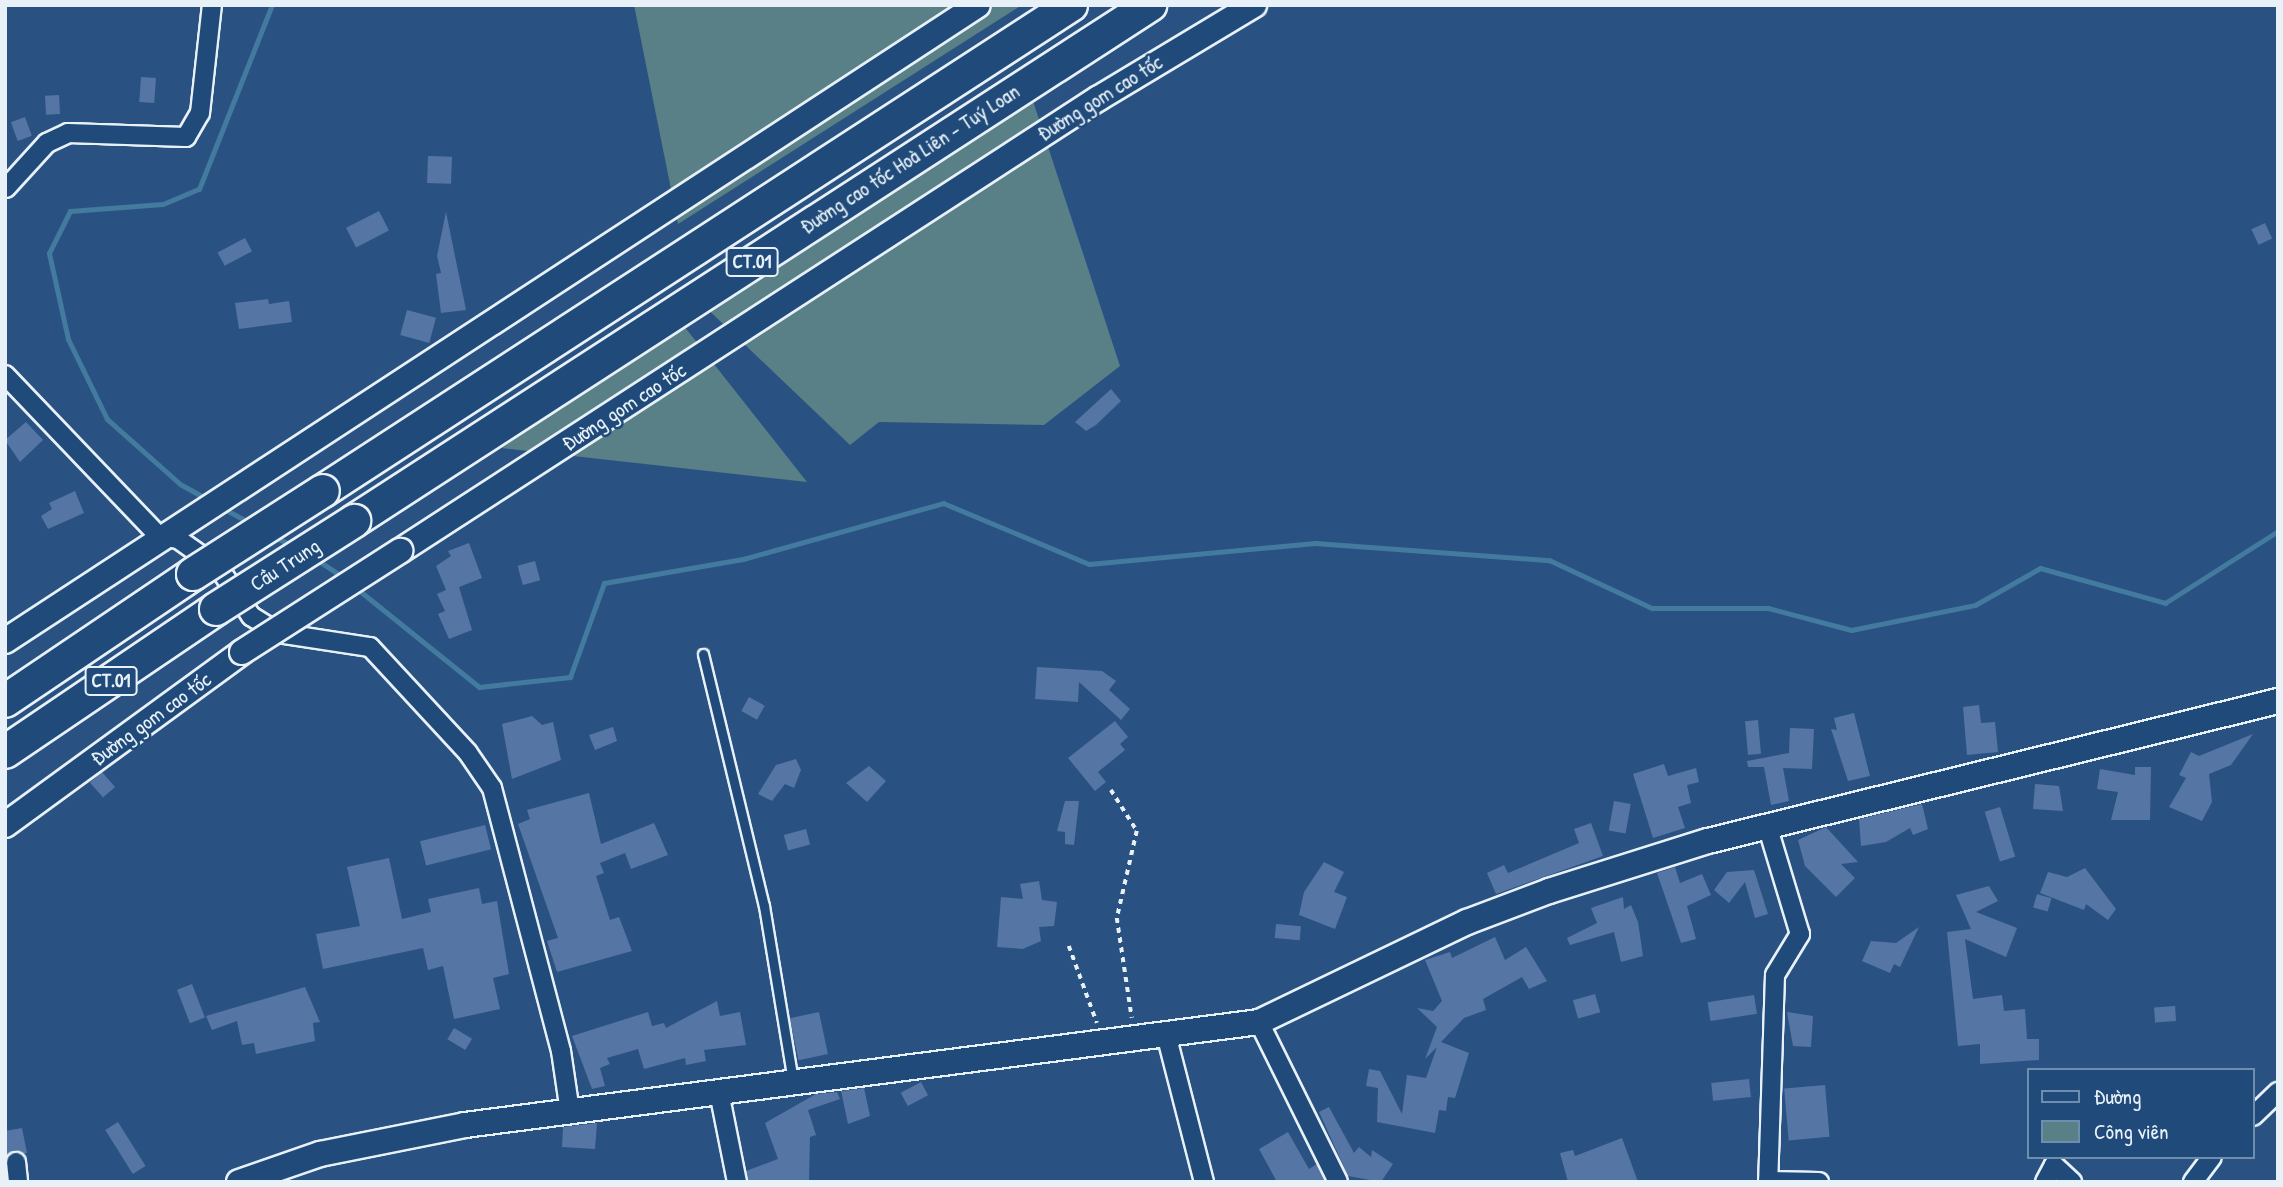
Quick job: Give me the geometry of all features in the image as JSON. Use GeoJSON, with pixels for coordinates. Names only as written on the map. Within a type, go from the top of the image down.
{"type":"FeatureCollection","features":[{"type":"Feature","properties":{"kind":"highway","name":"Đường cao tốc Hoà Liên - Tuý Loan"},"geometry":{"type":"LineString","coordinates":[[323,491],[1071,5]]}},
{"type":"Feature","properties":{"kind":"highway","name":"Đường cao tốc Hoà Liên - Tuý Loan"},"geometry":{"type":"LineString","coordinates":[[354,521],[1150,5]]}},
{"type":"Feature","properties":{"kind":"highway","name":"Cầu Trung"},"geometry":{"type":"LineString","coordinates":[[5,701],[193,574],[323,491]]}},
{"type":"Feature","properties":{"kind":"highway","name":"Cầu Trung"},"geometry":{"type":"LineString","coordinates":[[5,752],[216,609],[354,521]]}},
{"type":"Feature","properties":{"kind":"main road"},"geometry":{"type":"LineString","coordinates":[[5,641],[162,534],[978,5]]}},
{"type":"Feature","properties":{"kind":"main road","name":"Đường gom cao tốc"},"geometry":{"type":"LineString","coordinates":[[5,825],[242,652],[1099,98],[1254,5]]}},
{"type":"Feature","properties":{"kind":"main road"},"geometry":{"type":"LineString","coordinates":[[239,1182],[333,1152],[570,1112],[1259,1022],[1525,900],[1768,825],[2278,701]]}},
{"type":"Feature","properties":{"kind":"street"},"geometry":{"type":"LineString","coordinates":[[5,188],[47,144],[68,133],[186,136],[200,113],[212,5]]}},
{"type":"Feature","properties":{"kind":"street"},"geometry":{"type":"LineString","coordinates":[[5,374],[162,534],[178,539],[219,568],[251,616],[278,633],[370,647],[468,753],[492,788],[561,1052],[570,1112]]}},
{"type":"Feature","properties":{"kind":"street"},"geometry":{"type":"LineString","coordinates":[[1768,825],[1800,934],[1775,975],[1768,1181],[1818,1182]]}},
{"type":"Feature","properties":{"kind":"street"},"geometry":{"type":"LineString","coordinates":[[1259,1022],[1338,1182]]}},
{"type":"Feature","properties":{"kind":"street"},"geometry":{"type":"LineString","coordinates":[[1166,1034],[1204,1182]]}},
{"type":"Feature","properties":{"kind":"street"},"geometry":{"type":"LineString","coordinates":[[719,1092],[737,1182]]}},
{"type":"Feature","properties":{"kind":"street"},"geometry":{"type":"LineString","coordinates":[[2255,1114],[2278,1092]]}},
{"type":"Feature","properties":{"kind":"street"},"geometry":{"type":"LineString","coordinates":[[2193,1182],[2210,1159]]}},
{"type":"Feature","properties":{"kind":"street"},"geometry":{"type":"LineString","coordinates":[[16,1162],[18,1182]]}},
{"type":"Feature","properties":{"kind":"street"},"geometry":{"type":"LineString","coordinates":[[2045,1182],[2054,1165],[2072,1182]]}},
{"type":"Feature","properties":{"kind":"lane"},"geometry":{"type":"LineString","coordinates":[[703,654],[764,906],[793,1082]]}},
{"type":"Feature","properties":{"kind":"path"},"geometry":{"type":"LineString","coordinates":[[1111,790],[1137,831],[1117,918],[1135,1038]]}},
{"type":"Feature","properties":{"kind":"path"},"geometry":{"type":"LineString","coordinates":[[1069,946],[1103,1042]]}},
{"type":"Feature","properties":{"kind":"green space"},"geometry":{"type":"Polygon","coordinates":[[[634,5],[1022,5],[678,224],[634,5]]]}},
{"type":"Feature","properties":{"kind":"green space"},"geometry":{"type":"Polygon","coordinates":[[[1030,92],[1120,366],[1044,425],[879,422],[850,445],[698,300],[1030,92]]]}},
{"type":"Feature","properties":{"kind":"green space"},"geometry":{"type":"Polygon","coordinates":[[[680,321],[807,482],[502,448],[680,321]]]}},
{"type":"Feature","properties":{"kind":"building"},"geometry":{"type":"Polygon","coordinates":[[[141,77],[156,78],[154,103],[139,102],[141,77]]]}},
{"type":"Feature","properties":{"kind":"building"},"geometry":{"type":"Polygon","coordinates":[[[59,95],[60,114],[46,115],[45,96],[59,95]]]}},
{"type":"Feature","properties":{"kind":"building"},"geometry":{"type":"Polygon","coordinates":[[[25,117],[32,136],[18,141],[11,122],[25,117]]]}},
{"type":"Feature","properties":{"kind":"building"},"geometry":{"type":"Polygon","coordinates":[[[428,156],[452,157],[451,184],[427,183],[428,156]]]}},
{"type":"Feature","properties":{"kind":"building"},"geometry":{"type":"Polygon","coordinates":[[[379,211],[389,231],[356,247],[346,228],[379,211]]]}},
{"type":"Feature","properties":{"kind":"building"},"geometry":{"type":"Polygon","coordinates":[[[446,212],[466,310],[441,313],[436,274],[441,273],[437,256],[446,212]]]}},
{"type":"Feature","properties":{"kind":"building"},"geometry":{"type":"Polygon","coordinates":[[[2265,223],[2272,238],[2259,245],[2251,229],[2265,223]]]}},
{"type":"Feature","properties":{"kind":"building"},"geometry":{"type":"Polygon","coordinates":[[[245,238],[252,251],[225,266],[218,253],[245,238]]]}},
{"type":"Feature","properties":{"kind":"building"},"geometry":{"type":"Polygon","coordinates":[[[268,299],[269,304],[289,301],[292,322],[239,329],[235,303],[268,299]]]}},
{"type":"Feature","properties":{"kind":"building"},"geometry":{"type":"Polygon","coordinates":[[[407,310],[436,318],[429,343],[400,335],[407,310]]]}},
{"type":"Feature","properties":{"kind":"building"},"geometry":{"type":"Polygon","coordinates":[[[1111,389],[1121,401],[1086,431],[1075,422],[1111,389]]]}},
{"type":"Feature","properties":{"kind":"building"},"geometry":{"type":"Polygon","coordinates":[[[26,422],[43,440],[20,462],[5,440],[26,422]]]}},
{"type":"Feature","properties":{"kind":"building"},"geometry":{"type":"Polygon","coordinates":[[[75,491],[84,513],[48,529],[41,516],[52,509],[49,503],[75,491]]]}},
{"type":"Feature","properties":{"kind":"building"},"geometry":{"type":"Polygon","coordinates":[[[469,543],[482,578],[459,587],[472,630],[449,639],[438,614],[445,611],[437,594],[446,590],[436,566],[451,556],[448,551],[469,543]]]}},
{"type":"Feature","properties":{"kind":"building"},"geometry":{"type":"Polygon","coordinates":[[[535,561],[540,580],[523,585],[518,566],[535,561]]]}},
{"type":"Feature","properties":{"kind":"building"},"geometry":{"type":"Polygon","coordinates":[[[1037,667],[1102,671],[1116,681],[1109,690],[1130,709],[1121,720],[1079,682],[1078,702],[1035,699],[1037,667]]]}},
{"type":"Feature","properties":{"kind":"building"},"geometry":{"type":"Polygon","coordinates":[[[749,697],[765,706],[757,720],[741,711],[749,697]]]}},
{"type":"Feature","properties":{"kind":"building"},"geometry":{"type":"Polygon","coordinates":[[[1979,705],[1981,723],[1995,722],[1998,752],[1967,755],[1963,707],[1979,705]]]}},
{"type":"Feature","properties":{"kind":"building"},"geometry":{"type":"Polygon","coordinates":[[[1854,713],[1870,776],[1848,781],[1831,729],[1837,730],[1834,718],[1854,713]]]}},
{"type":"Feature","properties":{"kind":"building"},"geometry":{"type":"Polygon","coordinates":[[[532,716],[542,725],[553,722],[561,760],[512,779],[502,724],[532,716]]]}},
{"type":"Feature","properties":{"kind":"building"},"geometry":{"type":"Polygon","coordinates":[[[1758,720],[1761,754],[1748,755],[1745,721],[1758,720]]]}},
{"type":"Feature","properties":{"kind":"building"},"geometry":{"type":"Polygon","coordinates":[[[1115,721],[1128,737],[1120,744],[1125,750],[1098,772],[1106,782],[1095,791],[1068,758],[1115,721]]]}},
{"type":"Feature","properties":{"kind":"building"},"geometry":{"type":"Polygon","coordinates":[[[613,727],[617,741],[595,750],[589,735],[613,727]]]}},
{"type":"Feature","properties":{"kind":"building"},"geometry":{"type":"Polygon","coordinates":[[[1790,728],[1814,729],[1812,769],[1783,768],[1789,801],[1771,805],[1764,767],[1748,767],[1747,761],[1789,753],[1790,728]]]}},
{"type":"Feature","properties":{"kind":"building"},"geometry":{"type":"Polygon","coordinates":[[[2253,734],[2231,765],[2209,774],[2212,802],[2202,821],[2169,807],[2186,778],[2179,775],[2191,752],[2199,756],[2253,734]]]}},
{"type":"Feature","properties":{"kind":"building"},"geometry":{"type":"Polygon","coordinates":[[[796,759],[801,770],[794,788],[785,784],[772,801],[758,794],[776,765],[796,759]]]}},
{"type":"Feature","properties":{"kind":"building"},"geometry":{"type":"Polygon","coordinates":[[[1664,764],[1668,776],[1696,768],[1699,782],[1687,785],[1691,803],[1678,807],[1685,828],[1653,838],[1633,774],[1664,764]]]}},
{"type":"Feature","properties":{"kind":"building"},"geometry":{"type":"Polygon","coordinates":[[[869,766],[886,781],[867,802],[846,783],[869,766]]]}},
{"type":"Feature","properties":{"kind":"building"},"geometry":{"type":"Polygon","coordinates":[[[2135,767],[2151,767],[2150,820],[2111,820],[2118,792],[2097,789],[2100,769],[2135,775],[2135,767]]]}},
{"type":"Feature","properties":{"kind":"building"},"geometry":{"type":"Polygon","coordinates":[[[102,772],[115,787],[103,798],[90,782],[102,772]]]}},
{"type":"Feature","properties":{"kind":"building"},"geometry":{"type":"Polygon","coordinates":[[[2035,784],[2059,786],[2063,811],[2033,809],[2035,784]]]}},
{"type":"Feature","properties":{"kind":"building"},"geometry":{"type":"Polygon","coordinates":[[[589,793],[601,844],[654,823],[668,855],[631,869],[625,853],[600,863],[604,873],[596,876],[610,920],[619,917],[632,951],[557,972],[547,941],[558,938],[518,824],[530,819],[527,810],[589,793]]]}},
{"type":"Feature","properties":{"kind":"building"},"geometry":{"type":"Polygon","coordinates":[[[1065,801],[1079,801],[1074,845],[1065,844],[1065,832],[1057,831],[1065,801]]]}},
{"type":"Feature","properties":{"kind":"building"},"geometry":{"type":"Polygon","coordinates":[[[1614,801],[1631,804],[1626,833],[1609,831],[1614,801]]]}},
{"type":"Feature","properties":{"kind":"building"},"geometry":{"type":"Polygon","coordinates":[[[1922,804],[1928,829],[1913,835],[1910,828],[1886,842],[1861,846],[1859,819],[1922,804]]]}},
{"type":"Feature","properties":{"kind":"building"},"geometry":{"type":"Polygon","coordinates":[[[2000,807],[2015,857],[2000,861],[1985,812],[2000,807]]]}},
{"type":"Feature","properties":{"kind":"building"},"geometry":{"type":"Polygon","coordinates":[[[1591,823],[1603,856],[1496,894],[1487,873],[1504,865],[1508,873],[1579,843],[1574,829],[1591,823]]]}},
{"type":"Feature","properties":{"kind":"building"},"geometry":{"type":"Polygon","coordinates":[[[485,825],[491,849],[426,865],[420,841],[485,825]]]}},
{"type":"Feature","properties":{"kind":"building"},"geometry":{"type":"Polygon","coordinates":[[[1826,827],[1858,862],[1841,864],[1855,878],[1836,897],[1805,866],[1798,840],[1826,827]]]}},
{"type":"Feature","properties":{"kind":"building"},"geometry":{"type":"Polygon","coordinates":[[[806,829],[810,844],[788,850],[784,835],[806,829]]]}},
{"type":"Feature","properties":{"kind":"building"},"geometry":{"type":"Polygon","coordinates":[[[389,858],[402,919],[431,912],[428,899],[479,888],[482,904],[497,901],[509,974],[493,978],[500,1009],[454,1019],[443,966],[428,970],[423,948],[323,969],[316,934],[360,926],[347,867],[389,858]]]}},
{"type":"Feature","properties":{"kind":"building"},"geometry":{"type":"Polygon","coordinates":[[[1324,862],[1344,872],[1334,892],[1347,897],[1335,929],[1299,915],[1304,892],[1324,862]]]}},
{"type":"Feature","properties":{"kind":"building"},"geometry":{"type":"Polygon","coordinates":[[[1675,867],[1680,883],[1702,874],[1711,895],[1687,906],[1696,939],[1681,943],[1657,873],[1675,867]]]}},
{"type":"Feature","properties":{"kind":"building"},"geometry":{"type":"Polygon","coordinates":[[[2085,868],[2116,909],[2108,920],[2086,904],[2084,910],[2040,893],[2048,872],[2067,877],[2085,868]]]}},
{"type":"Feature","properties":{"kind":"building"},"geometry":{"type":"Polygon","coordinates":[[[1754,870],[1768,914],[1755,918],[1745,882],[1729,903],[1714,890],[1727,872],[1754,870]]]}},
{"type":"Feature","properties":{"kind":"building"},"geometry":{"type":"Polygon","coordinates":[[[1039,881],[1042,900],[1057,902],[1054,926],[1039,927],[1041,941],[1023,949],[997,947],[1001,897],[1023,899],[1020,884],[1039,881]]]}},
{"type":"Feature","properties":{"kind":"building"},"geometry":{"type":"Polygon","coordinates":[[[1989,886],[1998,901],[1976,912],[2017,928],[2006,957],[1965,939],[1973,999],[2002,995],[2004,1011],[2025,1009],[2027,1039],[2039,1039],[2039,1060],[1980,1064],[1980,1044],[1958,1046],[1947,932],[1971,929],[1956,895],[1989,886]]]}},
{"type":"Feature","properties":{"kind":"building"},"geometry":{"type":"Polygon","coordinates":[[[2037,894],[2051,898],[2048,912],[2033,907],[2037,894]]]}},
{"type":"Feature","properties":{"kind":"building"},"geometry":{"type":"Polygon","coordinates":[[[1623,897],[1624,909],[1631,905],[1638,922],[1643,956],[1621,962],[1614,932],[1570,945],[1567,938],[1597,923],[1591,908],[1623,897]]]}},
{"type":"Feature","properties":{"kind":"building"},"geometry":{"type":"Polygon","coordinates":[[[1276,924],[1301,926],[1300,940],[1275,938],[1276,924]]]}},
{"type":"Feature","properties":{"kind":"building"},"geometry":{"type":"Polygon","coordinates":[[[1919,927],[1900,967],[1894,964],[1890,973],[1862,961],[1871,941],[1896,943],[1919,927]]]}},
{"type":"Feature","properties":{"kind":"building"},"geometry":{"type":"Polygon","coordinates":[[[1495,937],[1505,960],[1526,947],[1547,981],[1529,989],[1522,977],[1483,999],[1486,1010],[1464,1018],[1441,1042],[1469,1053],[1455,1098],[1448,1097],[1446,1111],[1439,1110],[1435,1133],[1377,1122],[1378,1088],[1366,1086],[1369,1069],[1380,1071],[1402,1114],[1407,1075],[1426,1078],[1437,1047],[1425,1059],[1437,1027],[1417,1008],[1433,1011],[1442,1001],[1425,960],[1450,952],[1452,958],[1495,937]]]}},
{"type":"Feature","properties":{"kind":"building"},"geometry":{"type":"Polygon","coordinates":[[[192,984],[205,1018],[190,1023],[177,990],[192,984]]]}},
{"type":"Feature","properties":{"kind":"building"},"geometry":{"type":"Polygon","coordinates":[[[305,987],[320,1022],[313,1023],[315,1041],[256,1054],[254,1043],[242,1045],[237,1021],[212,1030],[206,1016],[305,987]]]}},
{"type":"Feature","properties":{"kind":"building"},"geometry":{"type":"Polygon","coordinates":[[[1595,994],[1600,1012],[1578,1019],[1573,1000],[1595,994]]]}},
{"type":"Feature","properties":{"kind":"building"},"geometry":{"type":"Polygon","coordinates":[[[1754,995],[1757,1014],[1711,1021],[1708,1002],[1754,995]]]}},
{"type":"Feature","properties":{"kind":"building"},"geometry":{"type":"Polygon","coordinates":[[[717,1001],[720,1016],[740,1012],[746,1045],[704,1050],[706,1061],[686,1065],[685,1058],[644,1069],[638,1049],[607,1058],[610,1064],[600,1068],[605,1086],[592,1089],[572,1036],[648,1012],[652,1026],[664,1023],[666,1028],[717,1001]]]}},
{"type":"Feature","properties":{"kind":"building"},"geometry":{"type":"Polygon","coordinates":[[[2175,1006],[2176,1021],[2155,1022],[2154,1007],[2175,1006]]]}},
{"type":"Feature","properties":{"kind":"building"},"geometry":{"type":"Polygon","coordinates":[[[819,1012],[828,1054],[799,1060],[790,1018],[819,1012]]]}},
{"type":"Feature","properties":{"kind":"building"},"geometry":{"type":"Polygon","coordinates":[[[1787,1012],[1813,1016],[1811,1047],[1793,1046],[1787,1012]]]}},
{"type":"Feature","properties":{"kind":"building"},"geometry":{"type":"Polygon","coordinates":[[[454,1028],[472,1039],[465,1050],[447,1039],[454,1028]]]}},
{"type":"Feature","properties":{"kind":"building"},"geometry":{"type":"Polygon","coordinates":[[[1749,1079],[1751,1097],[1713,1101],[1711,1083],[1749,1079]]]}},
{"type":"Feature","properties":{"kind":"building"},"geometry":{"type":"Polygon","coordinates":[[[921,1082],[928,1095],[908,1106],[901,1093],[921,1082]]]}},
{"type":"Feature","properties":{"kind":"building"},"geometry":{"type":"Polygon","coordinates":[[[1825,1085],[1830,1137],[1789,1140],[1784,1089],[1825,1085]]]}},
{"type":"Feature","properties":{"kind":"building"},"geometry":{"type":"Polygon","coordinates":[[[864,1088],[870,1116],[848,1124],[841,1091],[864,1088]]]}},
{"type":"Feature","properties":{"kind":"building"},"geometry":{"type":"Polygon","coordinates":[[[837,1092],[840,1099],[808,1110],[816,1135],[810,1137],[809,1182],[748,1182],[746,1171],[778,1159],[765,1123],[816,1094],[837,1092]]]}},
{"type":"Feature","properties":{"kind":"building"},"geometry":{"type":"Polygon","coordinates":[[[1329,1107],[1354,1153],[1359,1147],[1371,1157],[1372,1150],[1393,1164],[1381,1182],[1348,1176],[1319,1112],[1329,1107]]]}},
{"type":"Feature","properties":{"kind":"building"},"geometry":{"type":"Polygon","coordinates":[[[118,1122],[146,1166],[133,1174],[105,1130],[118,1122]]]}},
{"type":"Feature","properties":{"kind":"building"},"geometry":{"type":"Polygon","coordinates":[[[597,1123],[595,1149],[562,1147],[563,1127],[597,1123]]]}},
{"type":"Feature","properties":{"kind":"building"},"geometry":{"type":"Polygon","coordinates":[[[22,1128],[27,1153],[5,1157],[5,1131],[22,1128]]]}},
{"type":"Feature","properties":{"kind":"building"},"geometry":{"type":"Polygon","coordinates":[[[1288,1132],[1309,1169],[1317,1164],[1325,1182],[1277,1182],[1259,1149],[1288,1132]]]}},
{"type":"Feature","properties":{"kind":"building"},"geometry":{"type":"Polygon","coordinates":[[[1622,1138],[1638,1182],[1568,1182],[1560,1153],[1573,1150],[1575,1156],[1622,1138]]]}},
{"type":"Feature","properties":{"kind":"waterway"},"geometry":{"type":"LineString","coordinates":[[207,499],[180,484],[107,419],[68,339],[49,253],[70,211],[163,204],[199,189],[272,5]]}},
{"type":"Feature","properties":{"kind":"waterway"},"geometry":{"type":"LineString","coordinates":[[356,588],[479,687],[570,677],[604,583],[743,559],[943,503],[1089,564],[1315,543],[1549,560],[1652,608],[1768,608],[1851,630],[1975,605],[2040,568],[2165,603],[2278,531]]}},
{"type":"Feature","properties":{"kind":"waterway"},"geometry":{"type":"LineString","coordinates":[[221,507],[253,525]]}},
{"type":"Feature","properties":{"kind":"waterway"},"geometry":{"type":"LineString","coordinates":[[273,536],[293,546]]}},
{"type":"Feature","properties":{"kind":"waterway"},"geometry":{"type":"LineString","coordinates":[[317,560],[346,579]]}}]}
